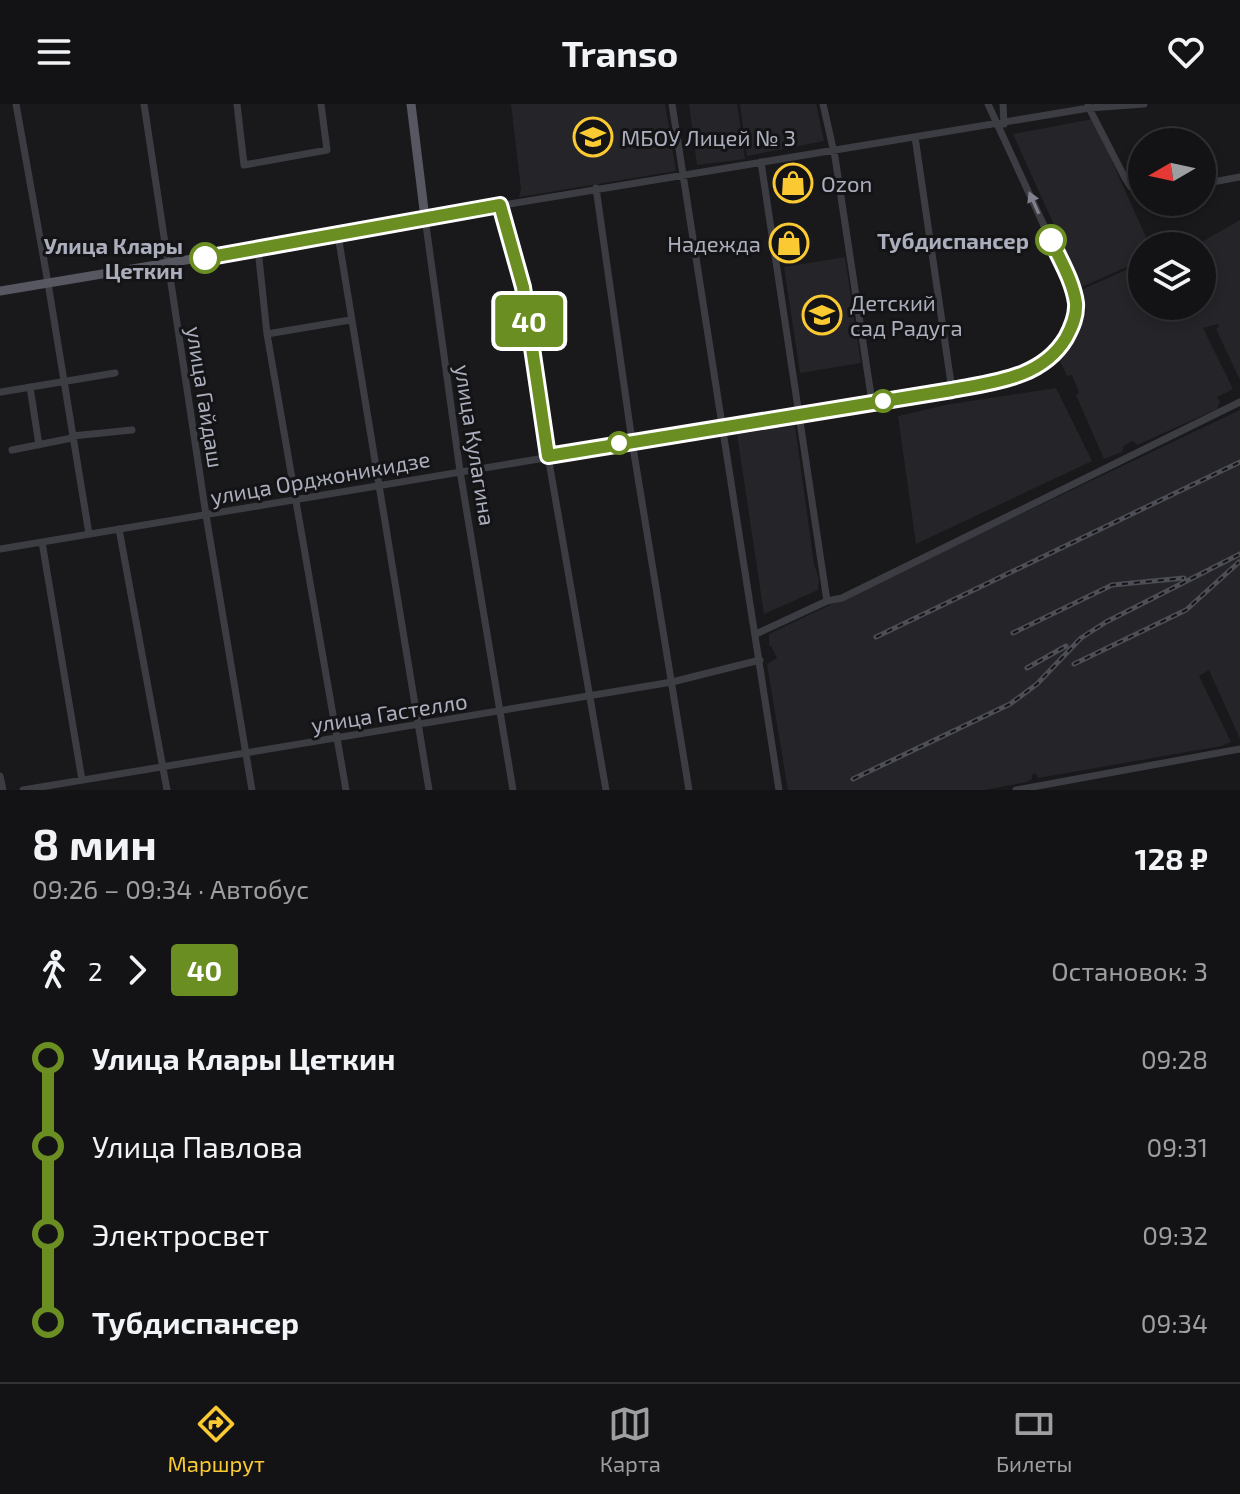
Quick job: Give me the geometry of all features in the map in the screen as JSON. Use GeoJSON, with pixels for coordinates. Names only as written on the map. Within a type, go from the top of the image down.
{"type":"FeatureCollection","features":[{"type":"Feature","properties":{"kind":"main road","name":"улица Кулагина"},"geometry":{"type":"LineString","coordinates":[[411,104],[425,218]]}},
{"type":"Feature","properties":{"kind":"main road"},"geometry":{"type":"LineString","coordinates":[[0,291],[425,218]]}},
{"type":"Feature","properties":{"kind":"street"},"geometry":{"type":"LineString","coordinates":[[16,104],[89,534]]}},
{"type":"Feature","properties":{"kind":"street","name":"улица Гайдаш"},"geometry":{"type":"LineString","coordinates":[[144,104],[206,515],[252,790]]}},
{"type":"Feature","properties":{"kind":"street"},"geometry":{"type":"LineString","coordinates":[[237,104],[244,165],[327,150],[321,104]]}},
{"type":"Feature","properties":{"kind":"street"},"geometry":{"type":"LineString","coordinates":[[672,104],[779,790]]}},
{"type":"Feature","properties":{"kind":"street"},"geometry":{"type":"LineString","coordinates":[[823,104],[872,402]]}},
{"type":"Feature","properties":{"kind":"street"},"geometry":{"type":"LineString","coordinates":[[988,104],[1000,123]]}},
{"type":"Feature","properties":{"kind":"street"},"geometry":{"type":"LineString","coordinates":[[1000,123],[1003,104]]}},
{"type":"Feature","properties":{"kind":"street"},"geometry":{"type":"LineString","coordinates":[[425,218],[1088,106],[1144,104]]}},
{"type":"Feature","properties":{"kind":"street"},"geometry":{"type":"LineString","coordinates":[[1088,106],[1128,182]]}},
{"type":"Feature","properties":{"kind":"street","name":"улица Орджоникидзе"},"geometry":{"type":"LineString","coordinates":[[0,549],[632,441],[952,390],[1020,375],[1045,363],[1058,350],[1075,319],[1075,300],[1000,123]]}},
{"type":"Feature","properties":{"kind":"street"},"geometry":{"type":"LineString","coordinates":[[915,137],[952,390]]}},
{"type":"Feature","properties":{"kind":"street"},"geometry":{"type":"LineString","coordinates":[[761,162],[827,601]]}},
{"type":"Feature","properties":{"kind":"street"},"geometry":{"type":"LineString","coordinates":[[1216,181],[1240,177]]}},
{"type":"Feature","properties":{"kind":"street"},"geometry":{"type":"LineString","coordinates":[[596,188],[632,441],[689,790]]}},
{"type":"Feature","properties":{"kind":"street"},"geometry":{"type":"LineString","coordinates":[[500,205],[523,287],[548,456],[606,790]]}},
{"type":"Feature","properties":{"kind":"street","name":"улица Кулагина"},"geometry":{"type":"LineString","coordinates":[[425,218],[460,471],[513,790]]}},
{"type":"Feature","properties":{"kind":"street"},"geometry":{"type":"LineString","coordinates":[[338,235],[429,790]]}},
{"type":"Feature","properties":{"kind":"street"},"geometry":{"type":"LineString","coordinates":[[258,249],[267,334],[346,790]]}},
{"type":"Feature","properties":{"kind":"street"},"geometry":{"type":"LineString","coordinates":[[267,334],[350,320]]}},
{"type":"Feature","properties":{"kind":"street"},"geometry":{"type":"LineString","coordinates":[[1,392],[115,373]]}},
{"type":"Feature","properties":{"kind":"street"},"geometry":{"type":"LineString","coordinates":[[30,387],[39,445]]}},
{"type":"Feature","properties":{"kind":"street"},"geometry":{"type":"LineString","coordinates":[[756,634],[827,601],[842,598],[1240,402]]}},
{"type":"Feature","properties":{"kind":"street"},"geometry":{"type":"LineString","coordinates":[[12,450],[72,437],[132,430]]}},
{"type":"Feature","properties":{"kind":"street"},"geometry":{"type":"LineString","coordinates":[[119,529],[167,790]]}},
{"type":"Feature","properties":{"kind":"street"},"geometry":{"type":"LineString","coordinates":[[42,542],[82,780]]}},
{"type":"Feature","properties":{"kind":"street","name":"улица Гастелло"},"geometry":{"type":"LineString","coordinates":[[23,790],[590,697],[672,682],[760,660]]}},
{"type":"Feature","properties":{"kind":"street"},"geometry":{"type":"LineString","coordinates":[[1016,790],[1240,749]]}},
{"type":"Feature","properties":{"kind":"street"},"geometry":{"type":"LineString","coordinates":[[0,776],[3,790]]}},
{"type":"Feature","properties":{"kind":"shaded area","name":"МБОУ Лицей № 3"},"geometry":{"type":"Polygon","coordinates":[[[511,104],[665,104],[676,171],[519,197],[521,189],[511,104]]]}},
{"type":"Feature","properties":{"kind":"shaded area"},"geometry":{"type":"Polygon","coordinates":[[[689,104],[737,104],[745,159],[697,165],[689,104]]]}},
{"type":"Feature","properties":{"kind":"shaded area"},"geometry":{"type":"Polygon","coordinates":[[[740,104],[816,104],[824,141],[747,156],[740,104]]]}},
{"type":"Feature","properties":{"kind":"shaded area","name":"Тубдиспансер"},"geometry":{"type":"Polygon","coordinates":[[[1093,119],[1128,197],[1128,216],[1137,216],[1144,232],[1128,232],[1128,266],[1082,287],[1013,134],[1093,119]]]}},
{"type":"Feature","properties":{"kind":"shaded area"},"geometry":{"type":"Polygon","coordinates":[[[1240,220],[1240,380],[1216,329],[1218,324],[1203,328],[1233,389],[1217,397],[1220,402],[1217,409],[1137,445],[1133,441],[1124,446],[1122,452],[1104,459],[1076,395],[1079,393],[1072,375],[1067,376],[1060,361],[1062,350],[1067,342],[1072,342],[1086,313],[1083,289],[1128,269],[1128,320],[1216,320],[1216,234],[1240,220]]]}},
{"type":"Feature","properties":{"kind":"shaded area","name":"Детский сад Радуга"},"geometry":{"type":"Polygon","coordinates":[[[845,257],[861,363],[800,373],[784,267],[845,257]]]}},
{"type":"Feature","properties":{"kind":"shaded area"},"geometry":{"type":"Polygon","coordinates":[[[1056,388],[1092,461],[916,544],[898,416],[945,405],[1056,388]]]}},
{"type":"Feature","properties":{"kind":"shaded area"},"geometry":{"type":"Polygon","coordinates":[[[1240,410],[1240,739],[1209,670],[1199,676],[1231,742],[1221,746],[1038,778],[1036,773],[1027,782],[984,790],[788,790],[767,664],[777,658],[769,646],[769,634],[1240,410]]]}},
{"type":"Feature","properties":{"kind":"shaded area"},"geometry":{"type":"Polygon","coordinates":[[[795,426],[814,564],[819,579],[818,590],[764,614],[737,434],[795,426]]]}},
{"type":"Feature","properties":{"kind":"railway"},"geometry":{"type":"LineString","coordinates":[[876,637],[1240,462]]}},
{"type":"Feature","properties":{"kind":"railway"},"geometry":{"type":"LineString","coordinates":[[853,779],[1010,704],[1037,684],[1081,638],[1106,622],[1240,554]]}},
{"type":"Feature","properties":{"kind":"railway"},"geometry":{"type":"LineString","coordinates":[[1074,664],[1186,610],[1239,562]]}},
{"type":"Feature","properties":{"kind":"railway"},"geometry":{"type":"LineString","coordinates":[[1013,633],[1112,585],[1184,578]]}},
{"type":"Feature","properties":{"kind":"railway"},"geometry":{"type":"LineString","coordinates":[[1027,668],[1066,646]]}},
{"type":"Feature","properties":{"kind":"bus line","name":"40"},"geometry":{"type":"LineString","coordinates":[[205,258],[500,205],[523,287],[548,456],[952,390],[1006,379],[1034,369],[1054,355],[1075,319],[1075,300],[1069,280],[1051,240]]}},
{"type":"Feature","properties":{"kind":"place","name":"МБОУ Лицей № 3"},"geometry":{"type":"Point","coordinates":[593,137]}},
{"type":"Feature","properties":{"kind":"place","name":"Ozon"},"geometry":{"type":"Point","coordinates":[793,183]}},
{"type":"Feature","properties":{"kind":"place","name":"Тубдиспансер"},"geometry":{"type":"Point","coordinates":[1051,240]}},
{"type":"Feature","properties":{"kind":"place","name":"Надежда"},"geometry":{"type":"Point","coordinates":[789,243]}},
{"type":"Feature","properties":{"kind":"place","name":"Улица Клары Цеткин"},"geometry":{"type":"Point","coordinates":[205,258]}},
{"type":"Feature","properties":{"kind":"place","name":"Детский сад Радуга"},"geometry":{"type":"Point","coordinates":[822,315]}}]}
